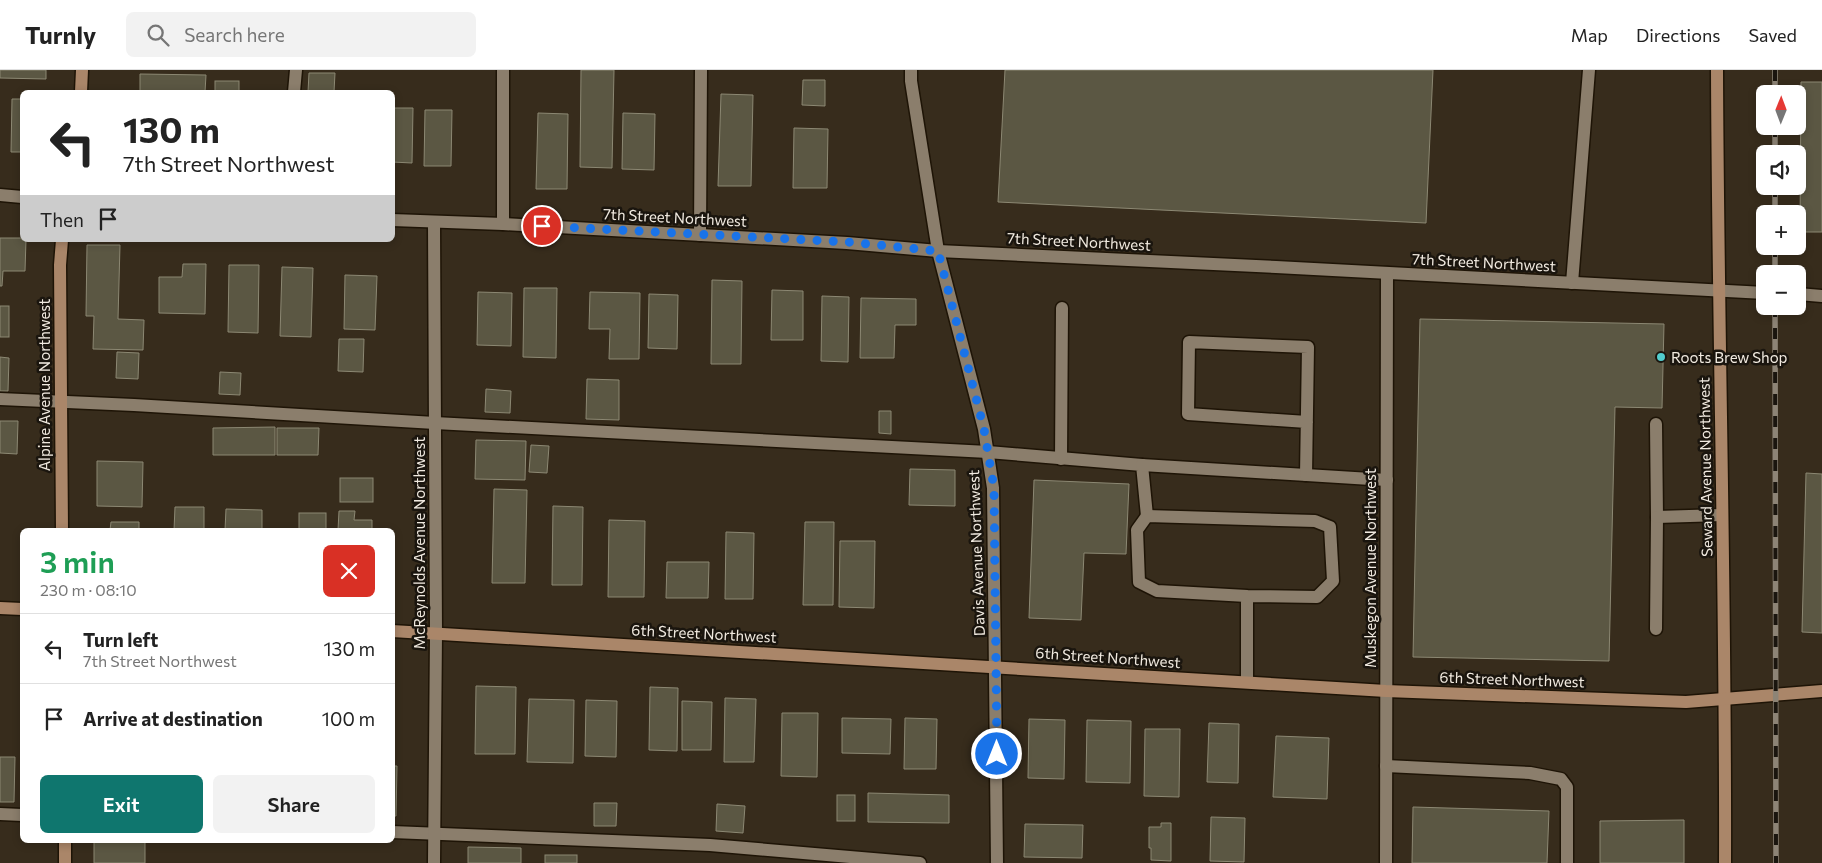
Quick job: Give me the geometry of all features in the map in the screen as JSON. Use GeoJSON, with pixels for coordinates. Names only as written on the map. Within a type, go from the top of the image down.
{"type":"FeatureCollection","features":[{"type":"Feature","properties":{"kind":"street"},"geometry":{"type":"LineString","coordinates":[[81,90],[82,70]]}},
{"type":"Feature","properties":{"kind":"street"},"geometry":{"type":"LineString","coordinates":[[294,90],[296,70]]}},
{"type":"Feature","properties":{"kind":"street"},"geometry":{"type":"LineString","coordinates":[[502,70],[503,224]]}},
{"type":"Feature","properties":{"kind":"street"},"geometry":{"type":"LineString","coordinates":[[700,234],[701,70]]}},
{"type":"Feature","properties":{"kind":"street","name":"Davis Avenue Northwest"},"geometry":{"type":"LineString","coordinates":[[911,70],[938,251],[984,429],[994,488],[997,863]]}},
{"type":"Feature","properties":{"kind":"street"},"geometry":{"type":"LineString","coordinates":[[1572,283],[1589,70]]}},
{"type":"Feature","properties":{"kind":"street","name":"Seward Avenue Northwest"},"geometry":{"type":"LineString","coordinates":[[1717,70],[1718,291],[1726,699],[1725,863]]}},
{"type":"Feature","properties":{"kind":"street"},"geometry":{"type":"LineString","coordinates":[[0,195],[20,197]]}},
{"type":"Feature","properties":{"kind":"street","name":"7th Street Northwest"},"geometry":{"type":"LineString","coordinates":[[395,220],[700,234],[848,242],[938,251],[1756,293]]}},
{"type":"Feature","properties":{"kind":"street","name":"McReynolds Avenue Northwest"},"geometry":{"type":"LineString","coordinates":[[434,223],[436,634],[434,863]]}},
{"type":"Feature","properties":{"kind":"street","name":"Alpine Avenue Northwest"},"geometry":{"type":"LineString","coordinates":[[62,242],[60,265],[62,528]]}},
{"type":"Feature","properties":{"kind":"street","name":"Muskegon Avenue Northwest"},"geometry":{"type":"LineString","coordinates":[[1386,863],[1388,273]]}},
{"type":"Feature","properties":{"kind":"street"},"geometry":{"type":"LineString","coordinates":[[1806,295],[1822,296]]}},
{"type":"Feature","properties":{"kind":"street"},"geometry":{"type":"LineString","coordinates":[[1061,459],[1062,308]]}},
{"type":"Feature","properties":{"kind":"street"},"geometry":{"type":"LineString","coordinates":[[1306,475],[1307,422],[1308,347],[1189,342],[1188,414],[1307,422]]}},
{"type":"Feature","properties":{"kind":"street"},"geometry":{"type":"LineString","coordinates":[[0,400],[134,404],[435,423],[988,452],[1142,465],[1386,480]]}},
{"type":"Feature","properties":{"kind":"street"},"geometry":{"type":"LineString","coordinates":[[1656,424],[1656,629]]}},
{"type":"Feature","properties":{"kind":"street"},"geometry":{"type":"LineString","coordinates":[[1142,465],[1147,516],[1137,530],[1138,582],[1157,591],[1247,596],[1317,597],[1333,581],[1330,527],[1316,521],[1147,516]]}},
{"type":"Feature","properties":{"kind":"street"},"geometry":{"type":"LineString","coordinates":[[1657,517],[1722,515]]}},
{"type":"Feature","properties":{"kind":"street"},"geometry":{"type":"LineString","coordinates":[[1247,596],[1247,682]]}},
{"type":"Feature","properties":{"kind":"street"},"geometry":{"type":"LineString","coordinates":[[0,608],[20,609]]}},
{"type":"Feature","properties":{"kind":"street","name":"6th Street Northwest"},"geometry":{"type":"LineString","coordinates":[[395,631],[1386,691],[1686,702],[1822,691]]}},
{"type":"Feature","properties":{"kind":"street"},"geometry":{"type":"LineString","coordinates":[[1386,766],[1530,773],[1560,779],[1567,787],[1567,863]]}},
{"type":"Feature","properties":{"kind":"street"},"geometry":{"type":"LineString","coordinates":[[0,814],[20,815]]}},
{"type":"Feature","properties":{"kind":"street"},"geometry":{"type":"LineString","coordinates":[[395,832],[710,845],[920,863]]}},
{"type":"Feature","properties":{"kind":"street"},"geometry":{"type":"LineString","coordinates":[[65,843],[65,863]]}},
{"type":"Feature","properties":{"kind":"building"},"geometry":{"type":"Polygon","coordinates":[[[0,70],[46,70],[46,79],[0,78],[0,70]]]}},
{"type":"Feature","properties":{"kind":"building"},"geometry":{"type":"Polygon","coordinates":[[[581,70],[614,70],[612,168],[580,167],[581,70]]]}},
{"type":"Feature","properties":{"kind":"building"},"geometry":{"type":"Polygon","coordinates":[[[1005,70],[1433,70],[1426,223],[998,202],[1005,70]]]}},
{"type":"Feature","properties":{"kind":"building"},"geometry":{"type":"Polygon","coordinates":[[[309,73],[335,73],[334,90],[308,90],[309,73]]]}},
{"type":"Feature","properties":{"kind":"building"},"geometry":{"type":"Polygon","coordinates":[[[140,74],[206,75],[205,90],[140,90],[140,74]]]}},
{"type":"Feature","properties":{"kind":"building"},"geometry":{"type":"Polygon","coordinates":[[[803,80],[825,80],[825,106],[802,105],[803,80]]]}},
{"type":"Feature","properties":{"kind":"building"},"geometry":{"type":"Polygon","coordinates":[[[215,81],[239,81],[239,90],[215,90],[215,81]]]}},
{"type":"Feature","properties":{"kind":"building"},"geometry":{"type":"Polygon","coordinates":[[[1801,82],[1822,82],[1822,232],[1806,232],[1806,205],[1800,205],[1800,195],[1806,195],[1806,145],[1801,145],[1801,135],[1806,135],[1806,85],[1801,85],[1801,82]]]}},
{"type":"Feature","properties":{"kind":"building"},"geometry":{"type":"Polygon","coordinates":[[[721,94],[753,95],[751,186],[718,186],[721,94]]]}},
{"type":"Feature","properties":{"kind":"building"},"geometry":{"type":"Polygon","coordinates":[[[12,99],[20,99],[20,152],[11,152],[12,99]]]}},
{"type":"Feature","properties":{"kind":"building"},"geometry":{"type":"Polygon","coordinates":[[[395,108],[413,108],[412,163],[395,162],[395,108]]]}},
{"type":"Feature","properties":{"kind":"building"},"geometry":{"type":"Polygon","coordinates":[[[425,110],[452,110],[451,166],[424,166],[425,110]]]}},
{"type":"Feature","properties":{"kind":"building"},"geometry":{"type":"Polygon","coordinates":[[[538,113],[568,114],[567,189],[536,189],[538,113]]]}},
{"type":"Feature","properties":{"kind":"building"},"geometry":{"type":"Polygon","coordinates":[[[623,113],[655,114],[654,170],[622,169],[623,113]]]}},
{"type":"Feature","properties":{"kind":"building"},"geometry":{"type":"Polygon","coordinates":[[[794,128],[828,129],[827,188],[793,188],[794,128]]]}},
{"type":"Feature","properties":{"kind":"building"},"geometry":{"type":"Polygon","coordinates":[[[0,238],[20,238],[20,242],[26,242],[25,271],[3,271],[2,286],[0,286],[0,238]]]}},
{"type":"Feature","properties":{"kind":"building"},"geometry":{"type":"Polygon","coordinates":[[[87,245],[120,245],[118,319],[144,320],[143,350],[93,349],[94,316],[86,316],[87,245]]]}},
{"type":"Feature","properties":{"kind":"building"},"geometry":{"type":"Polygon","coordinates":[[[183,264],[206,264],[205,314],[159,313],[159,277],[182,277],[183,264]]]}},
{"type":"Feature","properties":{"kind":"building"},"geometry":{"type":"Polygon","coordinates":[[[229,265],[259,265],[258,333],[228,332],[229,265]]]}},
{"type":"Feature","properties":{"kind":"building"},"geometry":{"type":"Polygon","coordinates":[[[282,267],[313,268],[311,337],[280,336],[282,267]]]}},
{"type":"Feature","properties":{"kind":"building"},"geometry":{"type":"Polygon","coordinates":[[[345,275],[377,276],[375,330],[344,329],[345,275]]]}},
{"type":"Feature","properties":{"kind":"building"},"geometry":{"type":"Polygon","coordinates":[[[712,280],[742,281],[741,364],[711,364],[712,280]]]}},
{"type":"Feature","properties":{"kind":"building"},"geometry":{"type":"Polygon","coordinates":[[[524,288],[557,288],[556,358],[523,357],[524,288]]]}},
{"type":"Feature","properties":{"kind":"building"},"geometry":{"type":"Polygon","coordinates":[[[772,290],[803,291],[803,340],[771,340],[772,290]]]}},
{"type":"Feature","properties":{"kind":"building"},"geometry":{"type":"Polygon","coordinates":[[[478,292],[512,293],[511,346],[477,345],[478,292]]]}},
{"type":"Feature","properties":{"kind":"building"},"geometry":{"type":"Polygon","coordinates":[[[590,292],[640,293],[639,359],[609,359],[610,329],[589,329],[590,292]]]}},
{"type":"Feature","properties":{"kind":"building"},"geometry":{"type":"Polygon","coordinates":[[[649,294],[678,295],[677,349],[648,348],[649,294]]]}},
{"type":"Feature","properties":{"kind":"building"},"geometry":{"type":"Polygon","coordinates":[[[822,296],[849,297],[848,362],[821,361],[822,296]]]}},
{"type":"Feature","properties":{"kind":"building"},"geometry":{"type":"Polygon","coordinates":[[[861,298],[916,299],[916,325],[895,325],[894,358],[860,358],[861,298]]]}},
{"type":"Feature","properties":{"kind":"building"},"geometry":{"type":"Polygon","coordinates":[[[0,306],[9,306],[9,337],[0,337],[0,306]]]}},
{"type":"Feature","properties":{"kind":"building"},"geometry":{"type":"Polygon","coordinates":[[[1420,319],[1664,324],[1662,408],[1615,407],[1609,661],[1413,657],[1420,319]]]}},
{"type":"Feature","properties":{"kind":"building"},"geometry":{"type":"Polygon","coordinates":[[[339,339],[364,339],[363,372],[338,371],[339,339]]]}},
{"type":"Feature","properties":{"kind":"building"},"geometry":{"type":"Polygon","coordinates":[[[117,352],[139,353],[138,379],[116,378],[117,352]]]}},
{"type":"Feature","properties":{"kind":"building"},"geometry":{"type":"Polygon","coordinates":[[[0,357],[9,358],[8,391],[0,391],[0,357]]]}},
{"type":"Feature","properties":{"kind":"building"},"geometry":{"type":"Polygon","coordinates":[[[220,372],[241,373],[240,395],[219,394],[220,372]]]}},
{"type":"Feature","properties":{"kind":"building"},"geometry":{"type":"Polygon","coordinates":[[[587,379],[619,380],[619,420],[586,419],[587,379]]]}},
{"type":"Feature","properties":{"kind":"building"},"geometry":{"type":"Polygon","coordinates":[[[486,389],[511,391],[510,413],[485,412],[486,389]]]}},
{"type":"Feature","properties":{"kind":"building"},"geometry":{"type":"Polygon","coordinates":[[[879,411],[891,411],[891,434],[879,433],[879,411]]]}},
{"type":"Feature","properties":{"kind":"building"},"geometry":{"type":"Polygon","coordinates":[[[0,421],[18,421],[17,454],[0,453],[0,421]]]}},
{"type":"Feature","properties":{"kind":"building"},"geometry":{"type":"Polygon","coordinates":[[[275,427],[275,455],[213,455],[213,428],[275,427]]]}},
{"type":"Feature","properties":{"kind":"building"},"geometry":{"type":"Polygon","coordinates":[[[277,428],[319,428],[318,455],[277,455],[277,428]]]}},
{"type":"Feature","properties":{"kind":"building"},"geometry":{"type":"Polygon","coordinates":[[[476,440],[526,441],[525,480],[475,479],[476,440]]]}},
{"type":"Feature","properties":{"kind":"building"},"geometry":{"type":"Polygon","coordinates":[[[531,445],[549,446],[547,473],[529,472],[531,445]]]}},
{"type":"Feature","properties":{"kind":"building"},"geometry":{"type":"Polygon","coordinates":[[[97,461],[143,462],[142,507],[97,506],[97,461]]]}},
{"type":"Feature","properties":{"kind":"building"},"geometry":{"type":"Polygon","coordinates":[[[910,469],[955,470],[955,506],[909,505],[910,469]]]}},
{"type":"Feature","properties":{"kind":"building"},"geometry":{"type":"Polygon","coordinates":[[[1806,473],[1822,474],[1822,633],[1802,632],[1806,473]]]}},
{"type":"Feature","properties":{"kind":"building"},"geometry":{"type":"Polygon","coordinates":[[[340,478],[373,478],[373,502],[340,502],[340,478]]]}},
{"type":"Feature","properties":{"kind":"building"},"geometry":{"type":"Polygon","coordinates":[[[1034,480],[1129,484],[1126,554],[1084,553],[1081,620],[1029,618],[1034,480]]]}},
{"type":"Feature","properties":{"kind":"building"},"geometry":{"type":"Polygon","coordinates":[[[494,489],[527,490],[525,583],[492,583],[494,489]]]}},
{"type":"Feature","properties":{"kind":"building"},"geometry":{"type":"Polygon","coordinates":[[[553,506],[583,507],[582,585],[552,585],[553,506]]]}},
{"type":"Feature","properties":{"kind":"building"},"geometry":{"type":"Polygon","coordinates":[[[175,507],[204,507],[204,528],[174,528],[175,507]]]}},
{"type":"Feature","properties":{"kind":"building"},"geometry":{"type":"Polygon","coordinates":[[[226,509],[262,510],[262,528],[225,528],[226,509]]]}},
{"type":"Feature","properties":{"kind":"building"},"geometry":{"type":"Polygon","coordinates":[[[339,511],[355,511],[354,520],[372,520],[372,528],[338,528],[339,511]]]}},
{"type":"Feature","properties":{"kind":"building"},"geometry":{"type":"Polygon","coordinates":[[[299,513],[326,513],[326,528],[299,528],[299,513]]]}},
{"type":"Feature","properties":{"kind":"building"},"geometry":{"type":"Polygon","coordinates":[[[609,520],[645,521],[644,597],[608,597],[609,520]]]}},
{"type":"Feature","properties":{"kind":"building"},"geometry":{"type":"Polygon","coordinates":[[[111,522],[139,522],[139,528],[110,528],[111,522]]]}},
{"type":"Feature","properties":{"kind":"building"},"geometry":{"type":"Polygon","coordinates":[[[805,522],[834,522],[833,605],[803,605],[805,522]]]}},
{"type":"Feature","properties":{"kind":"building"},"geometry":{"type":"Polygon","coordinates":[[[726,532],[754,533],[753,599],[725,599],[726,532]]]}},
{"type":"Feature","properties":{"kind":"building"},"geometry":{"type":"Polygon","coordinates":[[[840,541],[875,541],[874,608],[839,607],[840,541]]]}},
{"type":"Feature","properties":{"kind":"building"},"geometry":{"type":"Polygon","coordinates":[[[667,562],[709,562],[708,598],[666,598],[667,562]]]}},
{"type":"Feature","properties":{"kind":"building"},"geometry":{"type":"Polygon","coordinates":[[[476,686],[516,687],[515,754],[475,754],[476,686]]]}},
{"type":"Feature","properties":{"kind":"building"},"geometry":{"type":"Polygon","coordinates":[[[650,687],[678,688],[677,751],[649,750],[650,687]]]}},
{"type":"Feature","properties":{"kind":"building"},"geometry":{"type":"Polygon","coordinates":[[[725,698],[756,699],[754,762],[724,762],[725,698]]]}},
{"type":"Feature","properties":{"kind":"building"},"geometry":{"type":"Polygon","coordinates":[[[529,699],[574,700],[573,763],[527,762],[529,699]]]}},
{"type":"Feature","properties":{"kind":"building"},"geometry":{"type":"Polygon","coordinates":[[[586,700],[617,701],[616,757],[585,756],[586,700]]]}},
{"type":"Feature","properties":{"kind":"building"},"geometry":{"type":"Polygon","coordinates":[[[682,701],[712,702],[711,750],[682,750],[682,701]]]}},
{"type":"Feature","properties":{"kind":"building"},"geometry":{"type":"Polygon","coordinates":[[[782,713],[818,713],[817,777],[781,776],[782,713]]]}},
{"type":"Feature","properties":{"kind":"building"},"geometry":{"type":"Polygon","coordinates":[[[842,718],[891,719],[890,754],[842,753],[842,718]]]}},
{"type":"Feature","properties":{"kind":"building"},"geometry":{"type":"Polygon","coordinates":[[[905,718],[937,719],[936,769],[904,769],[905,718]]]}},
{"type":"Feature","properties":{"kind":"building"},"geometry":{"type":"Polygon","coordinates":[[[1029,719],[1065,720],[1064,779],[1028,778],[1029,719]]]}},
{"type":"Feature","properties":{"kind":"building"},"geometry":{"type":"Polygon","coordinates":[[[1087,720],[1131,721],[1130,783],[1086,782],[1087,720]]]}},
{"type":"Feature","properties":{"kind":"building"},"geometry":{"type":"Polygon","coordinates":[[[1209,723],[1239,724],[1238,783],[1207,782],[1209,723]]]}},
{"type":"Feature","properties":{"kind":"building"},"geometry":{"type":"Polygon","coordinates":[[[1145,729],[1180,729],[1179,797],[1144,796],[1145,729]]]}},
{"type":"Feature","properties":{"kind":"building"},"geometry":{"type":"Polygon","coordinates":[[[1276,736],[1329,738],[1327,799],[1273,797],[1276,736]]]}},
{"type":"Feature","properties":{"kind":"building"},"geometry":{"type":"Polygon","coordinates":[[[0,757],[15,757],[14,802],[0,802],[0,757]]]}},
{"type":"Feature","properties":{"kind":"building"},"geometry":{"type":"Polygon","coordinates":[[[395,766],[397,766],[396,816],[395,766]]]}},
{"type":"Feature","properties":{"kind":"building"},"geometry":{"type":"Polygon","coordinates":[[[868,793],[949,795],[949,823],[868,822],[868,793]]]}},
{"type":"Feature","properties":{"kind":"building"},"geometry":{"type":"Polygon","coordinates":[[[837,795],[855,795],[855,821],[837,821],[837,795]]]}},
{"type":"Feature","properties":{"kind":"building"},"geometry":{"type":"Polygon","coordinates":[[[594,803],[617,803],[616,826],[594,826],[594,803]]]}},
{"type":"Feature","properties":{"kind":"building"},"geometry":{"type":"Polygon","coordinates":[[[717,804],[745,806],[743,833],[716,831],[717,804]]]}},
{"type":"Feature","properties":{"kind":"building"},"geometry":{"type":"Polygon","coordinates":[[[1413,807],[1549,811],[1547,863],[1412,863],[1413,807]]]}},
{"type":"Feature","properties":{"kind":"building"},"geometry":{"type":"Polygon","coordinates":[[[1211,817],[1245,818],[1244,862],[1210,861],[1211,817]]]}},
{"type":"Feature","properties":{"kind":"building"},"geometry":{"type":"Polygon","coordinates":[[[1684,820],[1684,863],[1600,863],[1600,821],[1684,820]]]}},
{"type":"Feature","properties":{"kind":"building"},"geometry":{"type":"Polygon","coordinates":[[[1161,823],[1171,823],[1171,861],[1151,860],[1149,827],[1161,827],[1161,823]]]}},
{"type":"Feature","properties":{"kind":"building"},"geometry":{"type":"Polygon","coordinates":[[[1025,824],[1083,825],[1082,858],[1024,857],[1025,824]]]}},
{"type":"Feature","properties":{"kind":"building"},"geometry":{"type":"Polygon","coordinates":[[[94,843],[145,843],[145,863],[94,863],[94,843]]]}},
{"type":"Feature","properties":{"kind":"building"},"geometry":{"type":"Polygon","coordinates":[[[468,847],[521,848],[521,863],[468,863],[468,847]]]}},
{"type":"Feature","properties":{"kind":"building"},"geometry":{"type":"Polygon","coordinates":[[[545,855],[577,855],[577,863],[545,863],[545,855]]]}},
{"type":"Feature","properties":{"kind":"railway"},"geometry":{"type":"LineString","coordinates":[[1775,70],[1775,85]]}},
{"type":"Feature","properties":{"kind":"railway"},"geometry":{"type":"LineString","coordinates":[[1775,135],[1775,145]]}},
{"type":"Feature","properties":{"kind":"railway"},"geometry":{"type":"LineString","coordinates":[[1775,195],[1775,205]]}},
{"type":"Feature","properties":{"kind":"railway"},"geometry":{"type":"LineString","coordinates":[[1775,255],[1775,265]]}},
{"type":"Feature","properties":{"kind":"railway"},"geometry":{"type":"LineString","coordinates":[[1775,315],[1776,863]]}},
{"type":"Feature","properties":{"kind":"place","name":"Roots Brew Shop"},"geometry":{"type":"Point","coordinates":[1661,357]}},
{"type":"Feature","properties":{"kind":"route"},"geometry":{"type":"LineString","coordinates":[[542,226],[848,242],[938,251],[984,429],[994,488],[997,754]]}}]}
